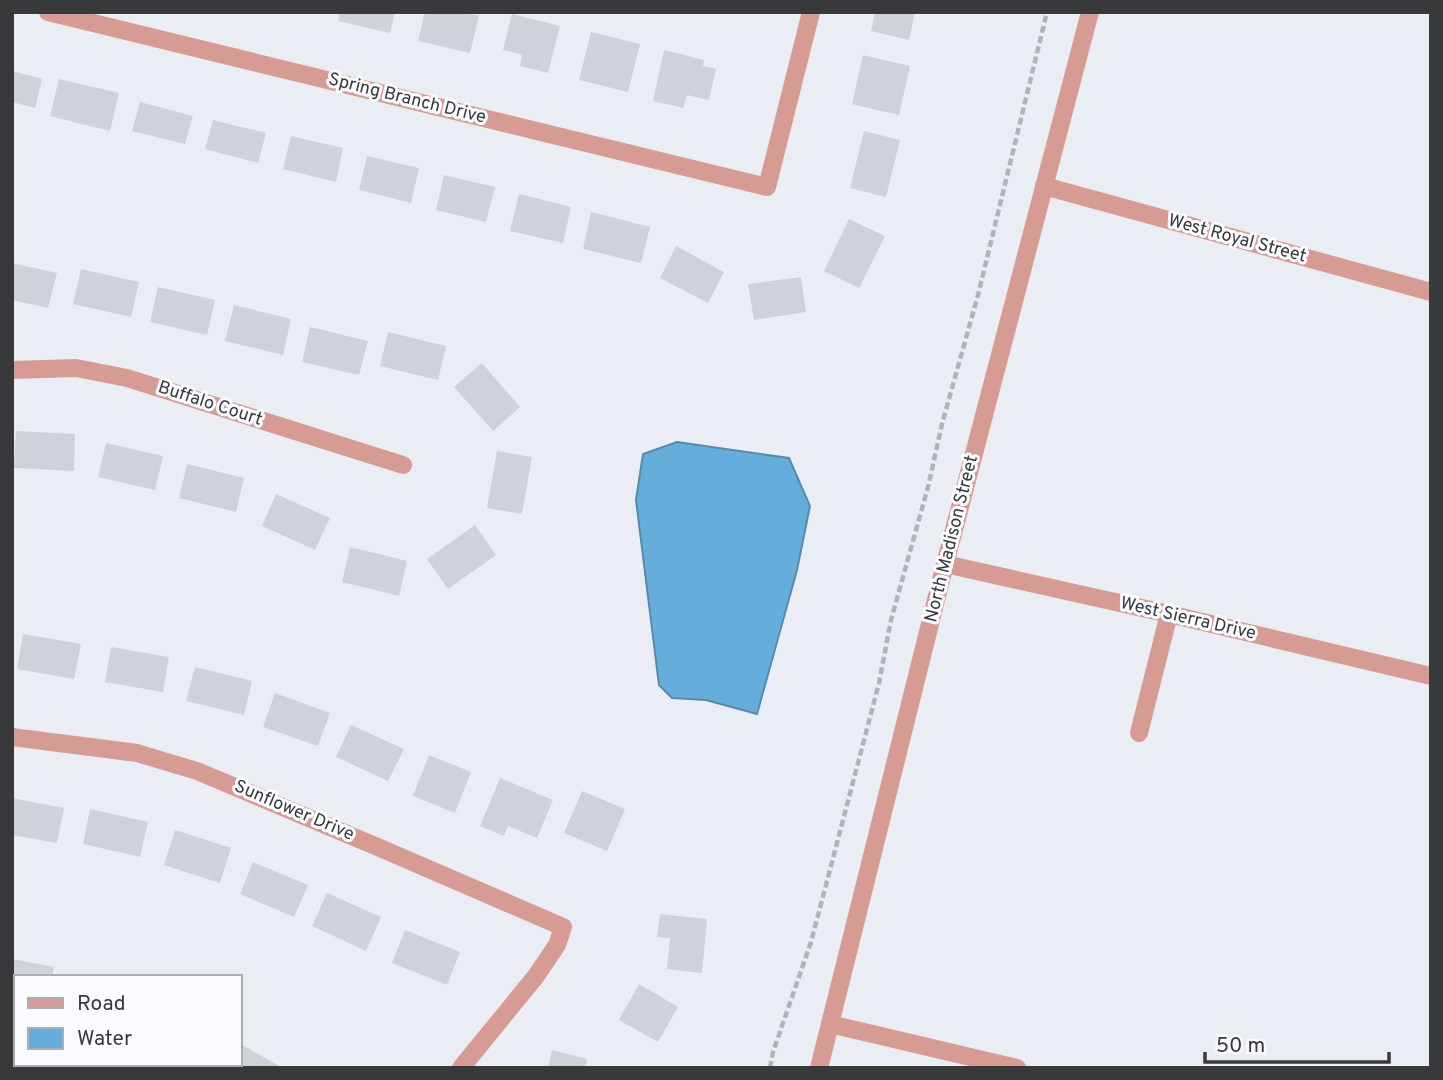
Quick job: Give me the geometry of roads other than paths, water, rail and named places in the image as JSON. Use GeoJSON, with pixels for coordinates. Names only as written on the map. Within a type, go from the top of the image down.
{"type":"FeatureCollection","features":[{"type":"Feature","properties":{"kind":"street","name":"Spring Branch Drive"},"geometry":{"type":"LineString","coordinates":[[48,12],[766,187],[811,12]]}},
{"type":"Feature","properties":{"kind":"street","name":"North Madison Street"},"geometry":{"type":"LineString","coordinates":[[819,1068],[945,564],[1090,12]]}},
{"type":"Feature","properties":{"kind":"street","name":"West Royal Street"},"geometry":{"type":"LineString","coordinates":[[1044,186],[1431,292]]}},
{"type":"Feature","properties":{"kind":"street","name":"Buffalo Court"},"geometry":{"type":"LineString","coordinates":[[12,370],[76,368],[127,378],[403,466]]}},
{"type":"Feature","properties":{"kind":"street","name":"West Sierra Drive"},"geometry":{"type":"LineString","coordinates":[[945,564],[1431,676]]}},
{"type":"Feature","properties":{"kind":"street"},"geometry":{"type":"LineString","coordinates":[[1139,733],[1169,614]]}},
{"type":"Feature","properties":{"kind":"street","name":"Sunflower Drive"},"geometry":{"type":"LineString","coordinates":[[12,737],[137,753],[197,771],[563,927],[557,945],[536,976],[461,1068]]}},
{"type":"Feature","properties":{"kind":"street"},"geometry":{"type":"LineString","coordinates":[[830,1024],[1017,1068]]}},
{"type":"Feature","properties":{"kind":"water"},"geometry":{"type":"Polygon","coordinates":[[[677,442],[789,458],[810,506],[797,570],[757,714],[706,700],[672,698],[659,685],[636,500],[643,454],[677,442]]]}}]}
